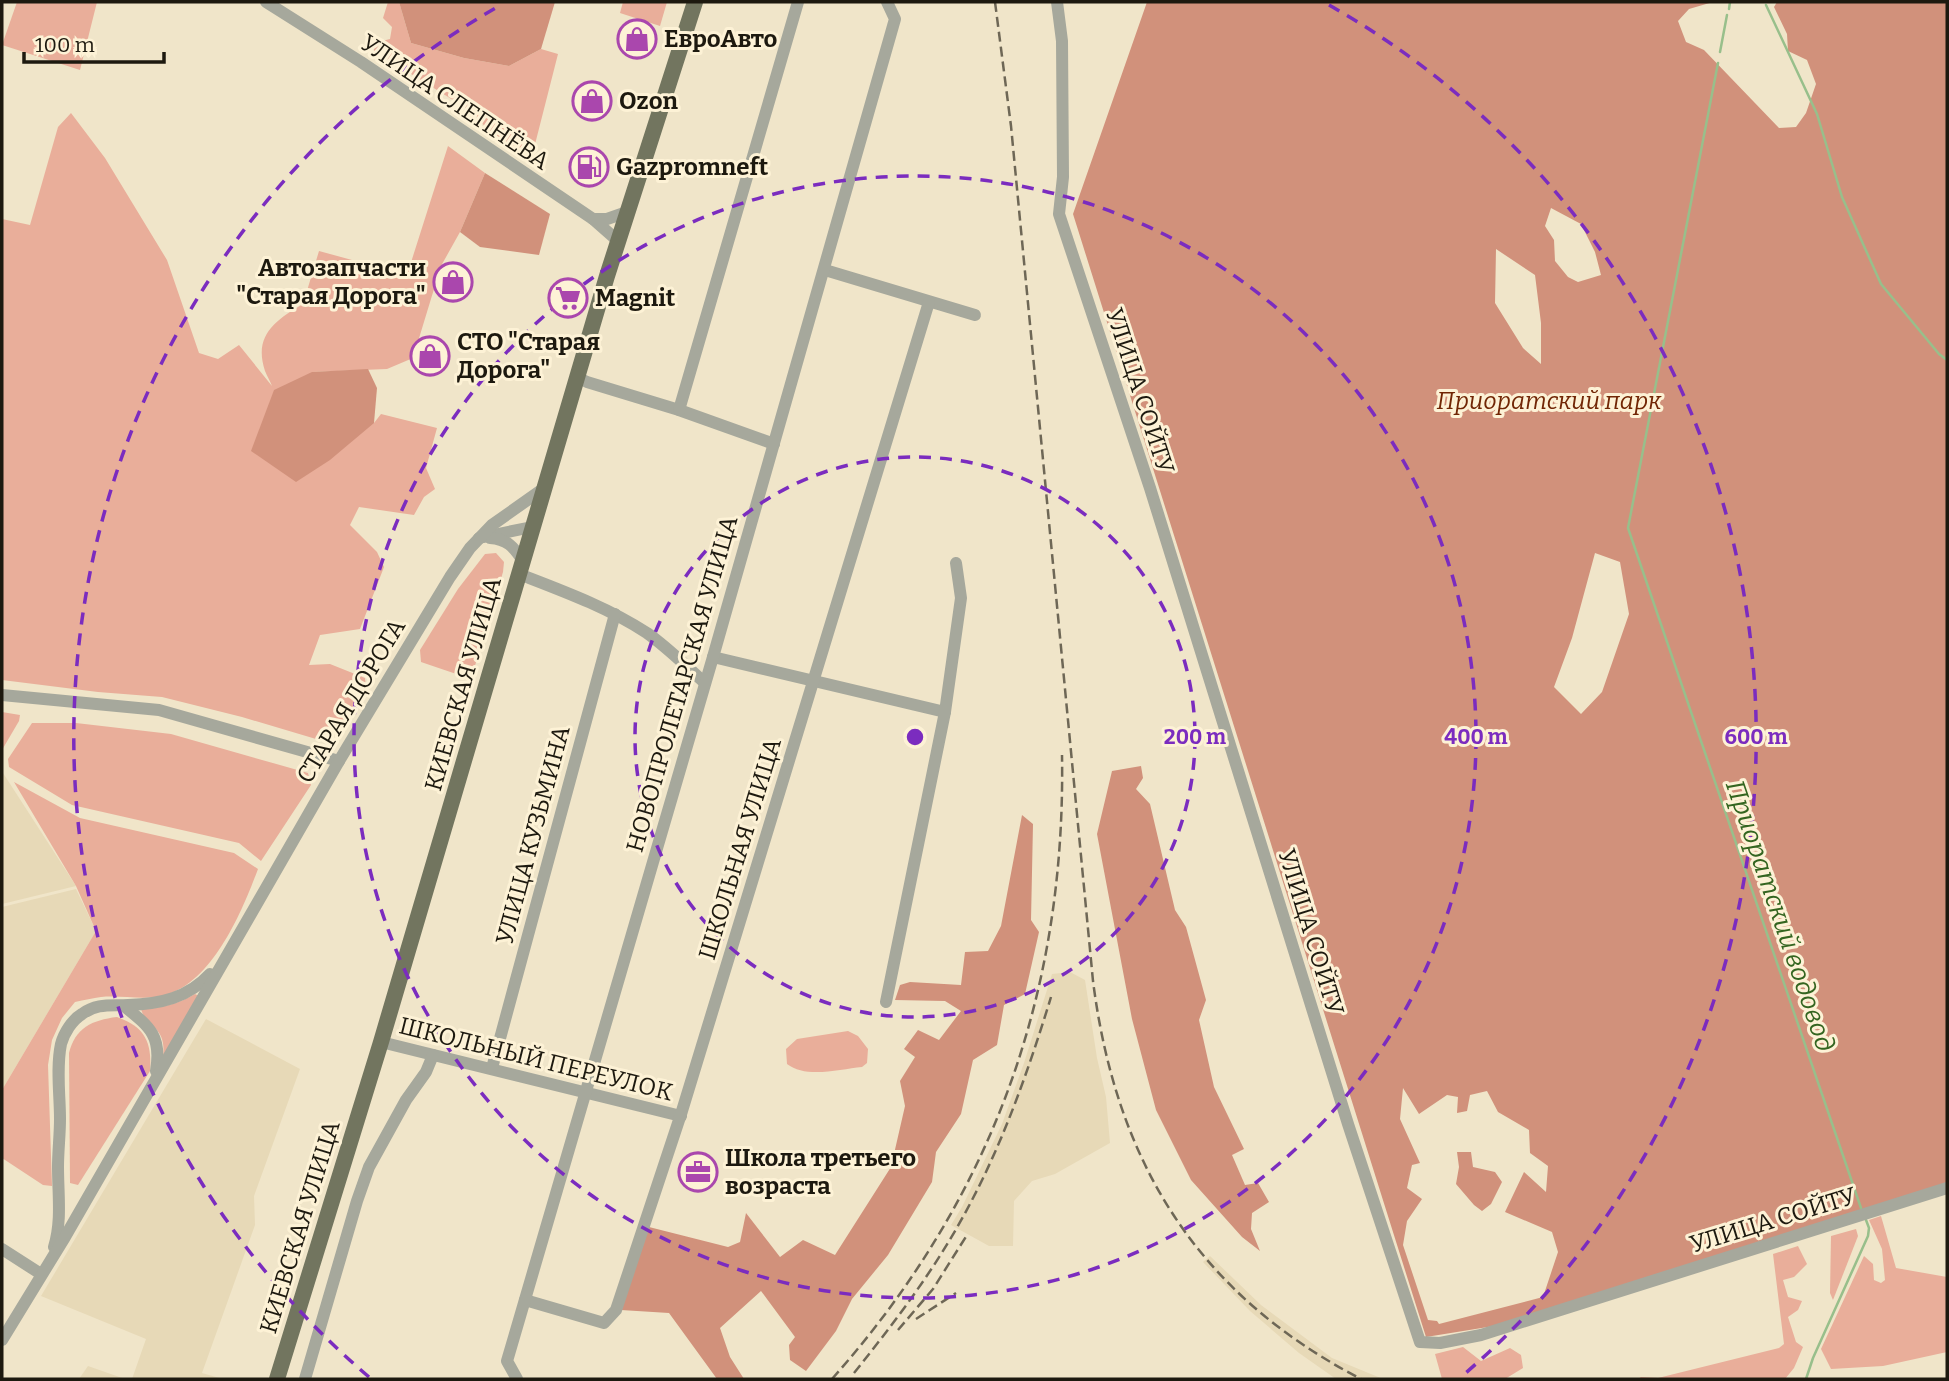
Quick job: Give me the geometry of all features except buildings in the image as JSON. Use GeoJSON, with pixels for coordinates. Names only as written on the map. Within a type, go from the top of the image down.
{"type":"FeatureCollection","features":[{"type":"Feature","properties":{"kind":"main road","name":"КИЕВСКАЯ УЛИЦА"},"geometry":{"type":"LineString","coordinates":[[277,1379],[381,1042],[618,241],[695,2]]}},
{"type":"Feature","properties":{"kind":"street","name":"УЛИЦА СЛЕПНЁВА"},"geometry":{"type":"LineString","coordinates":[[266,2],[593,219],[618,241]]}},
{"type":"Feature","properties":{"kind":"street"},"geometry":{"type":"LineString","coordinates":[[679,410],[798,2]]}},
{"type":"Feature","properties":{"kind":"street","name":"НОВОПРОЛЕТАРСКАЯ УЛИЦА"},"geometry":{"type":"LineString","coordinates":[[517,1379],[507,1361],[825,270],[895,19],[887,2]]}},
{"type":"Feature","properties":{"kind":"street","name":"УЛИЦА СОЙТУ"},"geometry":{"type":"LineString","coordinates":[[1057,2],[1062,41],[1063,177],[1059,214],[1150,488],[1348,1124],[1420,1342],[1440,1343],[1481,1335],[1947,1188]]}},
{"type":"Feature","properties":{"kind":"street"},"geometry":{"type":"LineString","coordinates":[[593,219],[607,219],[627,212]]}},
{"type":"Feature","properties":{"kind":"street"},"geometry":{"type":"LineString","coordinates":[[825,270],[975,315]]}},
{"type":"Feature","properties":{"kind":"street","name":"ШКОЛЬНАЯ УЛИЦА"},"geometry":{"type":"LineString","coordinates":[[525,1300],[604,1323],[617,1310],[681,1116],[929,302]]}},
{"type":"Feature","properties":{"kind":"street"},"geometry":{"type":"LineString","coordinates":[[577,377],[774,444]]}},
{"type":"Feature","properties":{"kind":"street","name":"СТАРАЯ ДОРОГА"},"geometry":{"type":"LineString","coordinates":[[50,1257],[65,1237],[339,761],[450,577],[479,538],[500,518],[543,489]]}},
{"type":"Feature","properties":{"kind":"street"},"geometry":{"type":"LineString","coordinates":[[500,518],[512,517],[532,527]]}},
{"type":"Feature","properties":{"kind":"street"},"geometry":{"type":"LineString","coordinates":[[479,538],[532,527]]}},
{"type":"Feature","properties":{"kind":"street"},"geometry":{"type":"LineString","coordinates":[[479,538],[500,539],[510,544],[521,568],[615,614],[649,635],[705,682]]}},
{"type":"Feature","properties":{"kind":"street"},"geometry":{"type":"LineString","coordinates":[[886,1002],[945,712],[961,598],[956,563]]}},
{"type":"Feature","properties":{"kind":"street","name":"УЛИЦА КУЗЬМИНА"},"geometry":{"type":"LineString","coordinates":[[492,1068],[615,614]]}},
{"type":"Feature","properties":{"kind":"street"},"geometry":{"type":"LineString","coordinates":[[713,657],[945,712]]}},
{"type":"Feature","properties":{"kind":"street"},"geometry":{"type":"LineString","coordinates":[[2,695],[159,709],[339,761]]}},
{"type":"Feature","properties":{"kind":"street","name":"СТАРАЯ ДОРОГА"},"geometry":{"type":"LineString","coordinates":[[2,1340],[50,1257],[58,1234],[59,1063],[62,1042],[70,1025],[81,1014],[95,1007],[160,1003],[181,997],[200,985],[225,959]]}},
{"type":"Feature","properties":{"kind":"street","name":"СТАРАЯ ДОРОГА"},"geometry":{"type":"LineString","coordinates":[[124,1006],[152,1030],[158,1044],[155,1079]]}},
{"type":"Feature","properties":{"kind":"street","name":"ШКОЛЬНЫЙ ПЕРЕУЛОК"},"geometry":{"type":"LineString","coordinates":[[381,1042],[681,1116]]}},
{"type":"Feature","properties":{"kind":"street","name":"КИЕВСКАЯ УЛИЦА"},"geometry":{"type":"LineString","coordinates":[[305,1379],[369,1167],[406,1100],[426,1072],[433,1055]]}},
{"type":"Feature","properties":{"kind":"street"},"geometry":{"type":"LineString","coordinates":[[2,1249],[41,1274]]}},
{"type":"Feature","properties":{"kind":"shaded area"},"geometry":{"type":"Polygon","coordinates":[[[17,2],[97,2],[80,70],[2,45],[17,2]]]}},
{"type":"Feature","properties":{"kind":"shaded area"},"geometry":{"type":"Polygon","coordinates":[[[388,2],[399,2],[411,43],[464,58],[509,66],[541,49],[558,54],[531,160],[486,128],[474,113],[374,51],[374,43],[390,39],[392,27],[383,18],[388,2]]]}},
{"type":"Feature","properties":{"kind":"shaded area"},"geometry":{"type":"Polygon","coordinates":[[[623,2],[667,2],[660,26],[620,13],[623,2]]]}},
{"type":"Feature","properties":{"kind":"shaded area"},"geometry":{"type":"Polygon","coordinates":[[[71,113],[105,158],[167,260],[199,353],[218,359],[239,345],[272,386],[262,358],[265,338],[276,323],[303,304],[319,251],[407,275],[448,146],[485,173],[460,232],[441,266],[413,358],[387,369],[312,372],[374,423],[381,414],[437,428],[426,468],[435,489],[424,497],[414,515],[359,507],[350,525],[377,552],[384,567],[360,629],[320,635],[309,665],[330,664],[365,678],[366,688],[342,730],[316,739],[162,697],[2,680],[2,219],[30,225],[58,127],[71,113]]]}},
{"type":"Feature","properties":{"kind":"shaded area"},"geometry":{"type":"Polygon","coordinates":[[[496,553],[504,562],[503,572],[471,679],[421,662],[420,650],[458,589],[485,554],[496,553]]]}},
{"type":"Feature","properties":{"kind":"shaded area"},"geometry":{"type":"Polygon","coordinates":[[[2,712],[20,715],[2,750],[2,712]]]}},
{"type":"Feature","properties":{"kind":"shaded area"},"geometry":{"type":"Polygon","coordinates":[[[32,723],[76,723],[171,734],[308,773],[311,785],[261,861],[239,843],[72,805],[9,767],[8,759],[32,723]]]}},
{"type":"Feature","properties":{"kind":"shaded area"},"geometry":{"type":"Polygon","coordinates":[[[3,773],[76,886],[2,904],[3,773]]]}},
{"type":"Feature","properties":{"kind":"shaded area"},"geometry":{"type":"Polygon","coordinates":[[[14,782],[80,818],[234,853],[258,869],[224,943],[212,960],[183,987],[158,997],[101,997],[75,1002],[62,1018],[52,1040],[48,1065],[52,1186],[43,1185],[2,1158],[2,1090],[96,931],[76,886],[14,782]]]}},
{"type":"Feature","properties":{"kind":"shaded area"},"geometry":{"type":"Polygon","coordinates":[[[76,889],[96,931],[2,1090],[2,907],[76,889]]]}},
{"type":"Feature","properties":{"kind":"shaded area"},"geometry":{"type":"Polygon","coordinates":[[[1070,972],[1085,980],[1106,1097],[1110,1143],[1055,1174],[1032,1181],[1014,1201],[1013,1246],[989,1246],[951,1225],[1002,1124],[1052,974],[1070,972]]]}},
{"type":"Feature","properties":{"kind":"shaded area"},"geometry":{"type":"Polygon","coordinates":[[[195,994],[199,996],[163,1056],[162,1039],[141,1009],[169,1005],[195,994]]]}},
{"type":"Feature","properties":{"kind":"shaded area"},"geometry":{"type":"Polygon","coordinates":[[[117,1017],[134,1026],[145,1037],[150,1052],[150,1071],[78,1185],[70,1183],[69,1053],[80,1031],[92,1023],[117,1017]]]}},
{"type":"Feature","properties":{"kind":"shaded area"},"geometry":{"type":"Polygon","coordinates":[[[206,1019],[300,1069],[254,1196],[255,1225],[202,1373],[223,1379],[132,1379],[146,1339],[41,1296],[206,1019]]]}},
{"type":"Feature","properties":{"kind":"shaded area"},"geometry":{"type":"Polygon","coordinates":[[[848,1031],[858,1036],[868,1049],[867,1063],[862,1067],[813,1072],[795,1069],[787,1064],[786,1049],[797,1039],[848,1031]]]}},
{"type":"Feature","properties":{"kind":"shaded area"},"geometry":{"type":"Polygon","coordinates":[[[1881,1216],[1896,1268],[1947,1277],[1947,1352],[1883,1366],[1831,1369],[1821,1349],[1864,1256],[1873,1264],[1874,1280],[1881,1283],[1885,1280],[1882,1249],[1869,1220],[1881,1216]]]}},
{"type":"Feature","properties":{"kind":"shaded area"},"geometry":{"type":"Polygon","coordinates":[[[1856,1229],[1858,1236],[1833,1300],[1830,1293],[1831,1236],[1856,1229]]]}},
{"type":"Feature","properties":{"kind":"shaded area"},"geometry":{"type":"Polygon","coordinates":[[[1798,1246],[1807,1264],[1794,1277],[1783,1280],[1788,1297],[1802,1301],[1798,1310],[1788,1317],[1796,1342],[1803,1347],[1794,1368],[1785,1379],[1638,1379],[1658,1378],[1779,1348],[1784,1344],[1773,1254],[1798,1246]]]}},
{"type":"Feature","properties":{"kind":"shaded area"},"geometry":{"type":"Polygon","coordinates":[[[1210,1256],[1261,1305],[1332,1358],[1383,1379],[1336,1379],[1299,1353],[1250,1311],[1203,1262],[1210,1256]]]}},
{"type":"Feature","properties":{"kind":"shaded area"},"geometry":{"type":"Polygon","coordinates":[[[1463,1347],[1481,1361],[1510,1348],[1521,1355],[1523,1368],[1505,1379],[1442,1379],[1435,1354],[1463,1347]]]}},
{"type":"Feature","properties":{"kind":"shaded area"},"geometry":{"type":"Polygon","coordinates":[[[88,1366],[125,1379],[79,1379],[88,1366]]]}},
{"type":"Feature","properties":{"kind":"green space"},"geometry":{"type":"Polygon","coordinates":[[[399,2],[555,2],[541,49],[509,66],[464,58],[411,43],[399,2]]]}},
{"type":"Feature","properties":{"kind":"green space","name":"Приоратский парк"},"geometry":{"type":"Polygon","coordinates":[[[1147,2],[1713,2],[1689,9],[1678,21],[1686,42],[1704,50],[1779,128],[1796,127],[1806,113],[1816,84],[1807,60],[1788,51],[1787,34],[1774,7],[1777,2],[1947,2],[1947,1183],[1494,1326],[1426,1337],[1073,214],[1147,2]],[[1551,208],[1545,226],[1554,240],[1555,261],[1568,277],[1578,282],[1601,275],[1595,252],[1581,224],[1551,208]],[[1496,249],[1495,303],[1523,348],[1541,364],[1541,323],[1535,275],[1496,249]],[[1595,553],[1572,638],[1554,687],[1581,714],[1602,692],[1629,614],[1620,562],[1595,553]],[[1403,1088],[1400,1119],[1420,1163],[1412,1165],[1407,1188],[1422,1199],[1407,1221],[1403,1245],[1428,1320],[1437,1321],[1439,1324],[1543,1297],[1558,1252],[1552,1232],[1505,1212],[1524,1172],[1546,1192],[1548,1166],[1530,1153],[1529,1130],[1498,1112],[1487,1091],[1470,1095],[1467,1111],[1457,1113],[1458,1097],[1447,1095],[1419,1114],[1403,1088]]]}},
{"type":"Feature","properties":{"kind":"green space"},"geometry":{"type":"Polygon","coordinates":[[[485,173],[550,214],[539,255],[480,247],[460,232],[485,173]]]}},
{"type":"Feature","properties":{"kind":"green space"},"geometry":{"type":"Polygon","coordinates":[[[368,369],[377,388],[374,423],[330,460],[296,482],[251,451],[274,390],[312,372],[368,369]]]}},
{"type":"Feature","properties":{"kind":"green space"},"geometry":{"type":"Polygon","coordinates":[[[1141,766],[1143,778],[1136,789],[1150,804],[1175,910],[1186,927],[1206,1000],[1199,1020],[1214,1087],[1244,1149],[1232,1155],[1245,1185],[1258,1183],[1269,1202],[1252,1213],[1251,1229],[1260,1251],[1242,1237],[1191,1180],[1156,1110],[1132,1019],[1097,834],[1112,771],[1141,766]]]}},
{"type":"Feature","properties":{"kind":"green space"},"geometry":{"type":"Polygon","coordinates":[[[1022,815],[1033,824],[1031,920],[1039,932],[1025,994],[1004,1005],[997,1045],[973,1060],[961,1114],[936,1152],[932,1182],[888,1255],[852,1299],[836,1331],[806,1371],[790,1360],[789,1345],[795,1337],[761,1291],[720,1328],[730,1357],[744,1379],[717,1379],[669,1313],[621,1310],[649,1227],[728,1247],[740,1242],[746,1213],[780,1257],[803,1240],[835,1255],[891,1167],[905,1106],[900,1081],[915,1057],[904,1049],[918,1030],[939,1040],[961,1011],[945,1001],[895,1000],[900,985],[910,982],[961,985],[965,952],[988,951],[1001,926],[1022,815]]]}},
{"type":"Feature","properties":{"kind":"green space"},"geometry":{"type":"Polygon","coordinates":[[[1457,1152],[1471,1152],[1473,1167],[1495,1172],[1502,1182],[1491,1204],[1482,1211],[1456,1184],[1459,1167],[1457,1152]]]}},
{"type":"Feature","properties":{"kind":"waterway","name":"Приоратский водовод"},"geometry":{"type":"LineString","coordinates":[[1729,9],[1730,2]]}},
{"type":"Feature","properties":{"kind":"waterway"},"geometry":{"type":"LineString","coordinates":[[1766,5],[1817,114],[1842,197],[1881,284],[1939,354],[1947,360]]}},
{"type":"Feature","properties":{"kind":"waterway","name":"Приоратский водовод"},"geometry":{"type":"LineString","coordinates":[[1720,52],[1727,15]]}},
{"type":"Feature","properties":{"kind":"waterway","name":"Приоратский водовод"},"geometry":{"type":"LineString","coordinates":[[1718,63],[1628,528],[1861,1208]]}},
{"type":"Feature","properties":{"kind":"waterway","name":"Приоратский водовод"},"geometry":{"type":"LineString","coordinates":[[1806,1379],[1868,1236],[1866,1220]]}},
{"type":"Feature","properties":{"kind":"railway"},"geometry":{"type":"LineString","coordinates":[[995,2],[1011,126],[1093,981],[1104,1047],[1122,1108],[1145,1164],[1174,1216],[1210,1263],[1253,1306],[1303,1345],[1361,1379]]}},
{"type":"Feature","properties":{"kind":"railway"},"geometry":{"type":"LineString","coordinates":[[832,1379],[888,1311],[936,1240],[976,1166],[1008,1090],[1033,1011],[1050,929],[1060,843],[1062,755]]}},
{"type":"Feature","properties":{"kind":"railway"},"geometry":{"type":"LineString","coordinates":[[854,1373],[926,1277],[978,1189],[1013,1108],[1051,997]]}},
{"type":"Feature","properties":{"kind":"railway"},"geometry":{"type":"LineString","coordinates":[[898,1330],[933,1289],[967,1235]]}},
{"type":"Feature","properties":{"kind":"railway"},"geometry":{"type":"LineString","coordinates":[[916,1319],[956,1293]]}},
{"type":"Feature","properties":{"kind":"place","name":"ЕвроАвто"},"geometry":{"type":"Point","coordinates":[637,39]}},
{"type":"Feature","properties":{"kind":"place","name":"Ozon"},"geometry":{"type":"Point","coordinates":[592,101]}},
{"type":"Feature","properties":{"kind":"place","name":"Gazpromneft"},"geometry":{"type":"Point","coordinates":[589,167]}},
{"type":"Feature","properties":{"kind":"place","name":"Автозапчасти \"Старая Дорога\""},"geometry":{"type":"Point","coordinates":[453,282]}},
{"type":"Feature","properties":{"kind":"place","name":"Magnit"},"geometry":{"type":"Point","coordinates":[568,298]}},
{"type":"Feature","properties":{"kind":"place","name":"СТО \"Старая Дорога\""},"geometry":{"type":"Point","coordinates":[430,356]}},
{"type":"Feature","properties":{"kind":"place","name":"Школа третьего возраста"},"geometry":{"type":"Point","coordinates":[698,1172]}}]}
